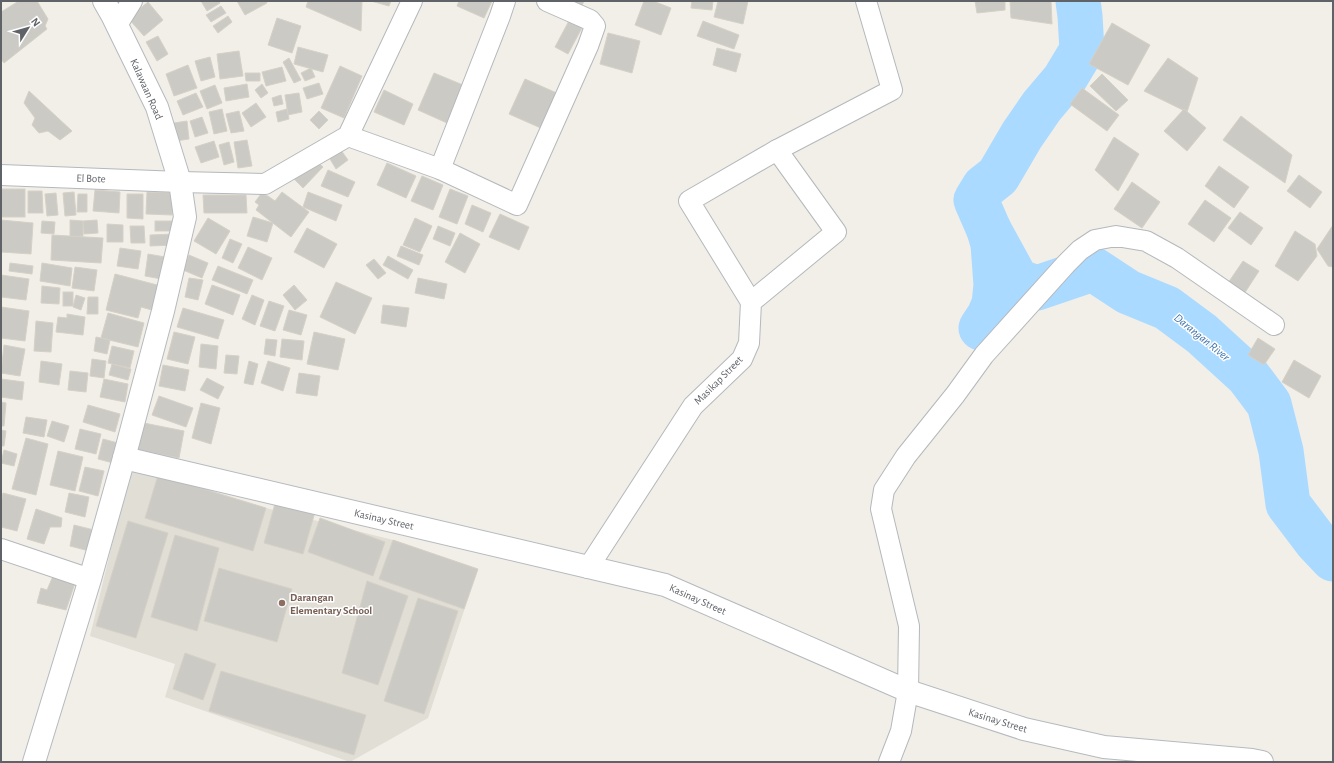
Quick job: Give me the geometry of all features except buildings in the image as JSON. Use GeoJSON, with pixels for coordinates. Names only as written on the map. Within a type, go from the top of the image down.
{"type":"FeatureCollection","features":[{"type":"Feature","properties":{"kind":"street","name":"Kalawaan Road"},"geometry":{"type":"LineString","coordinates":[[34,762],[90,579],[124,458],[163,311],[185,217],[180,182],[158,107],[104,1]]}},
{"type":"Feature","properties":{"kind":"street"},"geometry":{"type":"LineString","coordinates":[[117,26],[132,1]]}},
{"type":"Feature","properties":{"kind":"street"},"geometry":{"type":"LineString","coordinates":[[412,1],[348,136],[440,169],[517,205],[588,46],[595,26],[590,20],[547,1]]}},
{"type":"Feature","properties":{"kind":"street"},"geometry":{"type":"LineString","coordinates":[[440,169],[505,1]]}},
{"type":"Feature","properties":{"kind":"street"},"geometry":{"type":"LineString","coordinates":[[777,150],[836,232],[751,302],[689,201],[777,150],[892,90],[866,1]]}},
{"type":"Feature","properties":{"kind":"street","name":"El Bote"},"geometry":{"type":"LineString","coordinates":[[1,175],[265,184],[348,136]]}},
{"type":"Feature","properties":{"kind":"street"},"geometry":{"type":"LineString","coordinates":[[889,762],[901,731],[908,691],[909,626],[880,509],[884,490],[906,456],[956,395],[984,355],[1050,281],[1080,250],[1095,240],[1116,236],[1146,241],[1177,258],[1274,325]]}},
{"type":"Feature","properties":{"kind":"street","name":"Masikap Street"},"geometry":{"type":"LineString","coordinates":[[588,568],[693,406],[742,359],[748,343],[751,302]]}},
{"type":"Feature","properties":{"kind":"street","name":"Kasinay Street"},"geometry":{"type":"LineString","coordinates":[[124,458],[665,585],[908,691],[1024,729],[1104,747],[1262,762]]}},
{"type":"Feature","properties":{"kind":"street"},"geometry":{"type":"LineString","coordinates":[[1,549],[90,579]]}},
{"type":"Feature","properties":{"kind":"shaded area","name":"Darangan Elementary School"},"geometry":{"type":"Polygon","coordinates":[[[131,466],[266,508],[393,540],[478,569],[428,718],[350,762],[165,697],[175,664],[90,636],[131,466]]]}},
{"type":"Feature","properties":{"kind":"waterway","name":"Darangan River"},"geometry":{"type":"LineString","coordinates":[[981,328],[989,316],[994,304],[996,285],[993,244],[989,230],[976,200],[984,187],[998,176],[1022,135],[1042,106],[1064,80],[1082,50],[1078,1]]}},
{"type":"Feature","properties":{"kind":"waterway","name":"Darangan River"},"geometry":{"type":"LineString","coordinates":[[989,230],[1017,281],[1037,288],[1093,269],[1128,292],[1167,308],[1202,334],[1248,376],[1269,404],[1281,451],[1288,504],[1316,541],[1333,559]]}},
{"type":"Feature","properties":{"kind":"place","name":"Darangan Elementary School"},"geometry":{"type":"Point","coordinates":[282,603]}}]}
